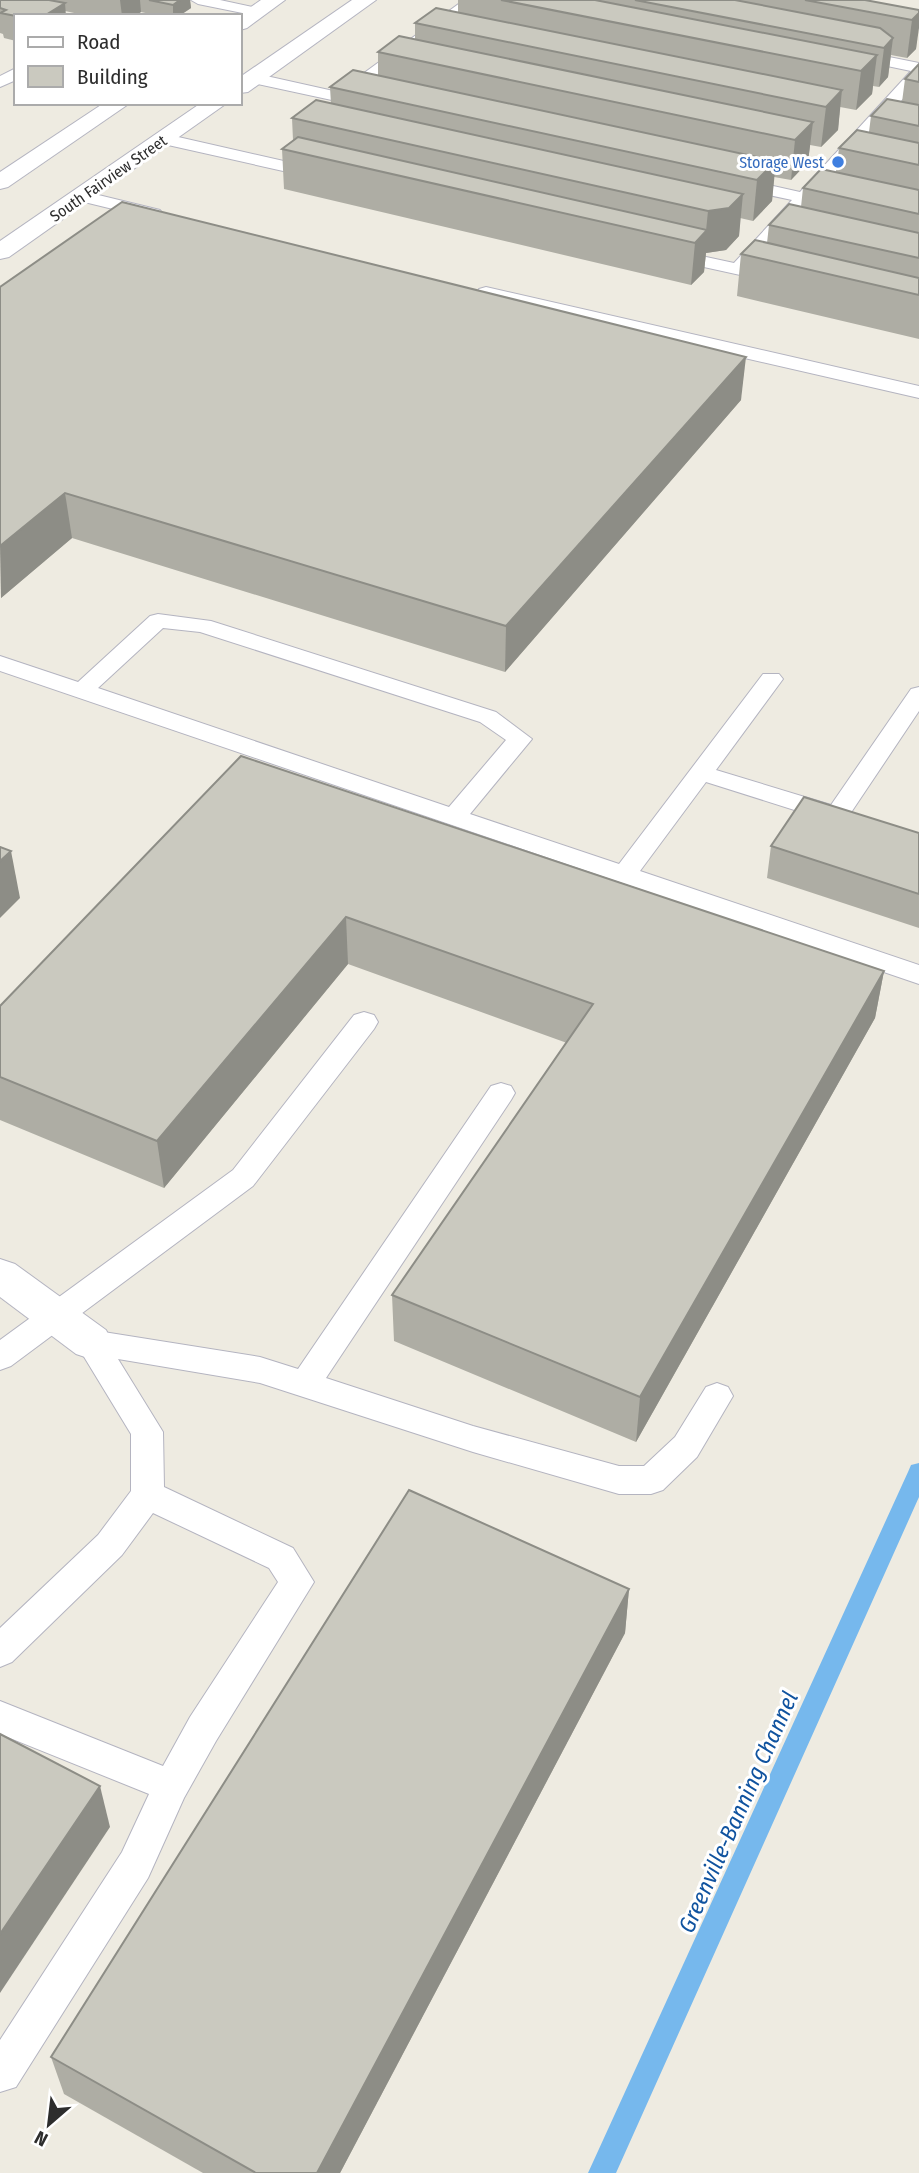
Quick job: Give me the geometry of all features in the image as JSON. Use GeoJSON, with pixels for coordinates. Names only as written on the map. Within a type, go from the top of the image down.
{"type":"FeatureCollection","features":[{"type":"Feature","properties":{"kind":"main road"},"geometry":{"type":"LineString","coordinates":[[248,18],[275,0]]}},
{"type":"Feature","properties":{"kind":"main road"},"geometry":{"type":"LineString","coordinates":[[246,82],[366,0]]}},
{"type":"Feature","properties":{"kind":"main road"},"geometry":{"type":"LineString","coordinates":[[0,182],[116,105]]}},
{"type":"Feature","properties":{"kind":"main road","name":"South Fairview Street"},"geometry":{"type":"LineString","coordinates":[[0,252],[213,105]]}},
{"type":"Feature","properties":{"kind":"main road"},"geometry":{"type":"LineString","coordinates":[[0,1275],[91,1342]]}},
{"type":"Feature","properties":{"kind":"lane"},"geometry":{"type":"LineString","coordinates":[[198,0],[237,14]]}},
{"type":"Feature","properties":{"kind":"lane"},"geometry":{"type":"LineString","coordinates":[[341,97],[474,0]]}},
{"type":"Feature","properties":{"kind":"lane"},"geometry":{"type":"LineString","coordinates":[[738,270],[919,70],[839,52]]}},
{"type":"Feature","properties":{"kind":"lane"},"geometry":{"type":"LineString","coordinates":[[246,82],[361,102]]}},
{"type":"Feature","properties":{"kind":"lane"},"geometry":{"type":"LineString","coordinates":[[165,139],[343,179]]}},
{"type":"Feature","properties":{"kind":"lane"},"geometry":{"type":"LineString","coordinates":[[723,180],[855,209]]}},
{"type":"Feature","properties":{"kind":"lane"},"geometry":{"type":"LineString","coordinates":[[82,196],[172,218]]}},
{"type":"Feature","properties":{"kind":"lane"},"geometry":{"type":"LineString","coordinates":[[656,251],[790,282]]}},
{"type":"Feature","properties":{"kind":"lane"},"geometry":{"type":"LineString","coordinates":[[461,287],[919,392]]}},
{"type":"Feature","properties":{"kind":"lane"},"geometry":{"type":"LineString","coordinates":[[81,691],[158,621],[203,626],[488,717],[520,738],[454,817]]}},
{"type":"Feature","properties":{"kind":"lane"},"geometry":{"type":"LineString","coordinates":[[0,663],[919,975]]}},
{"type":"Feature","properties":{"kind":"lane"},"geometry":{"type":"LineString","coordinates":[[624,875],[771,679]]}},
{"type":"Feature","properties":{"kind":"lane"},"geometry":{"type":"LineString","coordinates":[[837,814],[919,694]]}},
{"type":"Feature","properties":{"kind":"lane"},"geometry":{"type":"LineString","coordinates":[[701,773],[862,822]]}},
{"type":"Feature","properties":{"kind":"lane"},"geometry":{"type":"LineString","coordinates":[[0,1357],[243,1178],[364,1022]]}},
{"type":"Feature","properties":{"kind":"lane"},"geometry":{"type":"LineString","coordinates":[[305,1384],[501,1093]]}},
{"type":"Feature","properties":{"kind":"lane"},"geometry":{"type":"LineString","coordinates":[[91,1342],[260,1370],[473,1438],[619,1480],[651,1480],[686,1447],[717,1396]]}},
{"type":"Feature","properties":{"kind":"lane"},"geometry":{"type":"LineString","coordinates":[[0,1651],[110,1545],[148,1495],[147,1432],[91,1342]]}},
{"type":"Feature","properties":{"kind":"lane"},"geometry":{"type":"LineString","coordinates":[[2,2073],[135,1865],[171,1786],[204,1729],[298,1582],[281,1559],[148,1495]]}},
{"type":"Feature","properties":{"kind":"lane"},"geometry":{"type":"LineString","coordinates":[[0,1717],[171,1786]]}},
{"type":"Feature","properties":{"kind":"building"},"geometry":{"type":"Polygon","coordinates":[[[0,0],[49,0],[65,3],[47,14],[14,16],[0,13],[6,10],[0,8],[0,0]]]}},
{"type":"Feature","properties":{"kind":"building"},"geometry":{"type":"Polygon","coordinates":[[[149,0],[180,0],[173,5],[149,0]]]}},
{"type":"Feature","properties":{"kind":"building"},"geometry":{"type":"Polygon","coordinates":[[[501,0],[595,0],[877,55],[861,71],[501,0]]]}},
{"type":"Feature","properties":{"kind":"building"},"geometry":{"type":"Polygon","coordinates":[[[635,0],[735,0],[880,28],[893,38],[884,48],[635,0]]]}},
{"type":"Feature","properties":{"kind":"building"},"geometry":{"type":"Polygon","coordinates":[[[805,0],[865,0],[919,10],[919,13],[912,20],[805,0]]]}},
{"type":"Feature","properties":{"kind":"building"},"geometry":{"type":"Polygon","coordinates":[[[436,8],[842,90],[826,107],[415,23],[436,8]]]}},
{"type":"Feature","properties":{"kind":"building"},"geometry":{"type":"Polygon","coordinates":[[[399,36],[813,122],[795,140],[378,52],[399,36]]]}},
{"type":"Feature","properties":{"kind":"building"},"geometry":{"type":"Polygon","coordinates":[[[919,64],[919,82],[905,79],[919,64]]]}},
{"type":"Feature","properties":{"kind":"building"},"geometry":{"type":"Polygon","coordinates":[[[353,70],[776,161],[757,180],[330,87],[353,70]]]}},
{"type":"Feature","properties":{"kind":"building"},"geometry":{"type":"Polygon","coordinates":[[[887,99],[919,105],[919,126],[871,116],[887,99]]]}},
{"type":"Feature","properties":{"kind":"building"},"geometry":{"type":"Polygon","coordinates":[[[316,100],[743,194],[729,208],[708,211],[292,118],[316,100]]]}},
{"type":"Feature","properties":{"kind":"building"},"geometry":{"type":"Polygon","coordinates":[[[857,130],[919,143],[919,165],[839,148],[857,130]]]}},
{"type":"Feature","properties":{"kind":"building"},"geometry":{"type":"Polygon","coordinates":[[[298,137],[707,230],[695,243],[282,149],[298,137]]]}},
{"type":"Feature","properties":{"kind":"building"},"geometry":{"type":"Polygon","coordinates":[[[821,169],[919,190],[919,214],[803,188],[821,169]]]}},
{"type":"Feature","properties":{"kind":"building"},"geometry":{"type":"Polygon","coordinates":[[[122,202],[746,357],[506,626],[65,493],[0,546],[0,287],[122,202]]]}},
{"type":"Feature","properties":{"kind":"building"},"geometry":{"type":"Polygon","coordinates":[[[789,204],[919,233],[919,258],[769,225],[789,204]]]}},
{"type":"Feature","properties":{"kind":"building"},"geometry":{"type":"Polygon","coordinates":[[[755,240],[919,278],[919,295],[741,254],[755,240]]]}},
{"type":"Feature","properties":{"kind":"building"},"geometry":{"type":"Polygon","coordinates":[[[241,756],[884,971],[640,1397],[392,1295],[593,1004],[346,917],[157,1141],[0,1077],[0,1006],[241,756]]]}},
{"type":"Feature","properties":{"kind":"building"},"geometry":{"type":"Polygon","coordinates":[[[804,797],[919,833],[919,894],[771,846],[804,797]]]}},
{"type":"Feature","properties":{"kind":"building"},"geometry":{"type":"Polygon","coordinates":[[[0,847],[11,851],[0,861],[0,847]]]}},
{"type":"Feature","properties":{"kind":"building"},"geometry":{"type":"Polygon","coordinates":[[[409,1490],[629,1589],[317,2173],[256,2173],[51,2057],[409,1490]]]}},
{"type":"Feature","properties":{"kind":"building"},"geometry":{"type":"Polygon","coordinates":[[[0,1734],[100,1786],[0,1934],[0,1734]]]}},
{"type":"Feature","properties":{"kind":"waterway","name":"Greenville-Banning Channel"},"geometry":{"type":"LineString","coordinates":[[602,2173],[919,1472]]}},
{"type":"Feature","properties":{"kind":"place","name":"Storage West"},"geometry":{"type":"Point","coordinates":[838,162]}}]}
